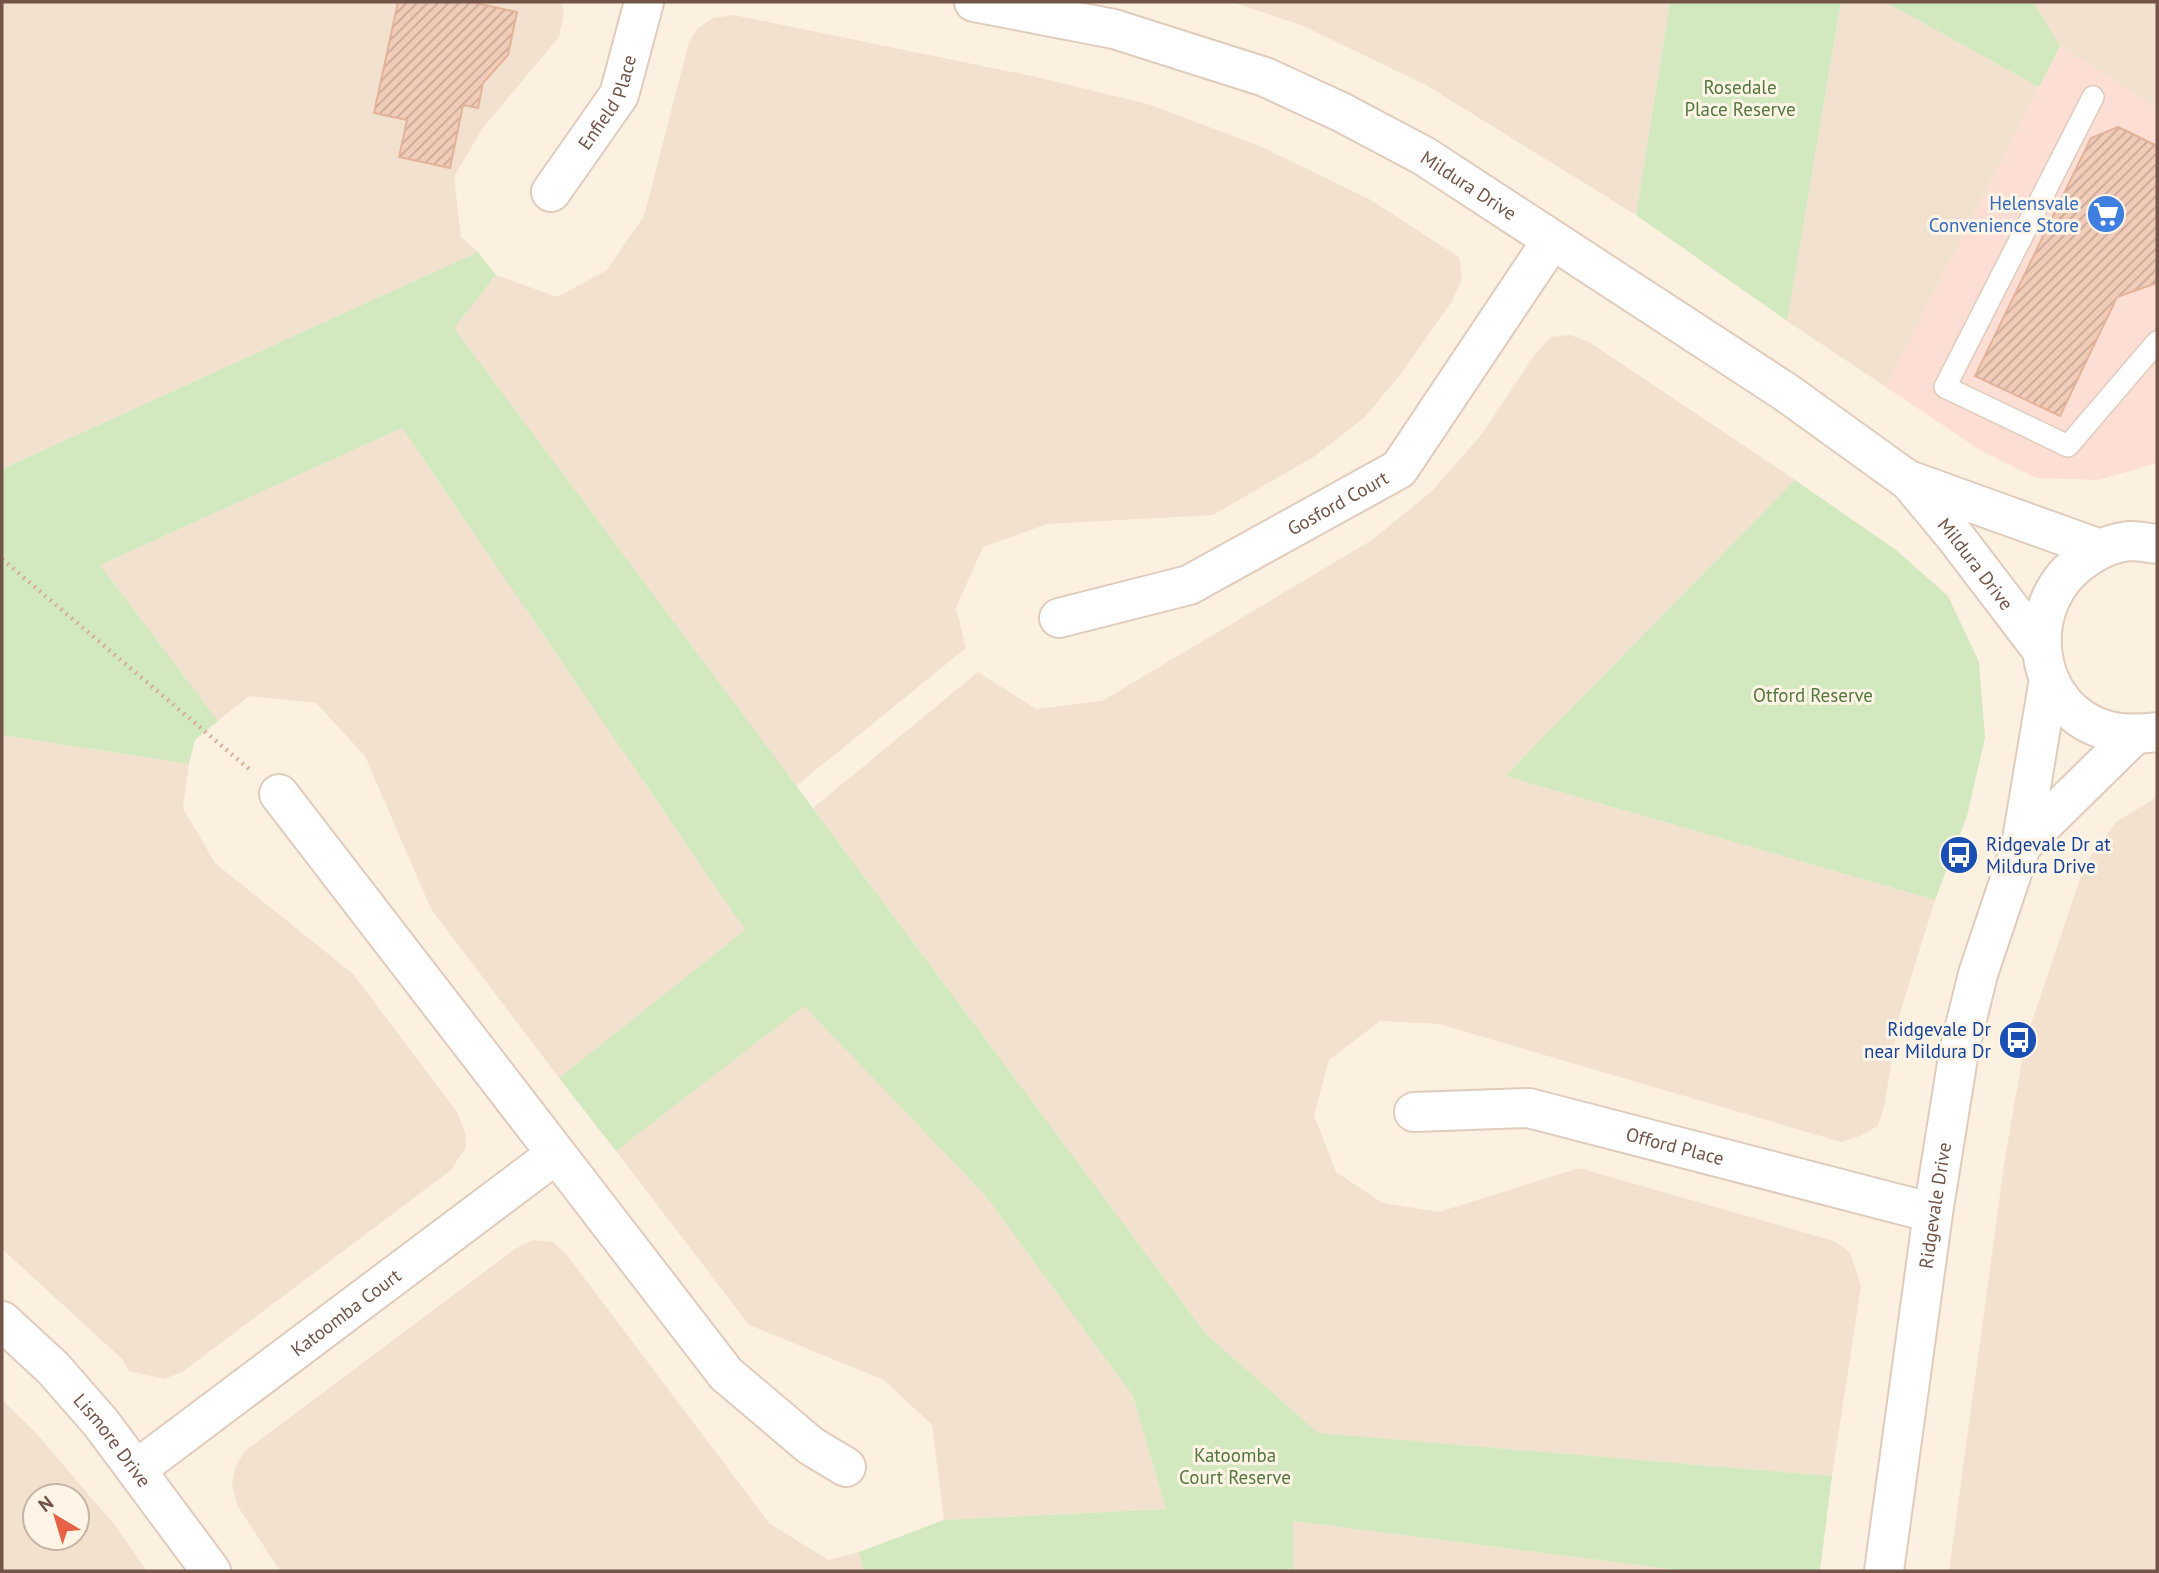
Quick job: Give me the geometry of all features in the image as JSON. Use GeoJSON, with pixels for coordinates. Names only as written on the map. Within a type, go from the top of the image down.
{"type":"FeatureCollection","features":[{"type":"Feature","properties":{"kind":"street","name":"Enfield Place"},"geometry":{"type":"LineString","coordinates":[[551,192],[619,95],[644,2]]}},
{"type":"Feature","properties":{"kind":"street","name":"Mildura Drive"},"geometry":{"type":"LineString","coordinates":[[974,2],[1117,15],[1265,77],[1341,112],[1424,156],[1784,391],[1909,481],[1954,535],[2045,664],[2063,701],[2083,719],[2107,730],[2146,733]]}},
{"type":"Feature","properties":{"kind":"street","name":"Gosford Court"},"geometry":{"type":"LineString","coordinates":[[1059,618],[1189,585],[1399,469],[1552,240]]}},
{"type":"Feature","properties":{"kind":"street","name":"Mildura Drive"},"geometry":{"type":"LineString","coordinates":[[1909,481],[2136,539]]}},
{"type":"Feature","properties":{"kind":"street","name":"Ridgevale Drive"},"geometry":{"type":"LineString","coordinates":[[1885,1571],[1933,1213],[1959,1051],[1978,974],[2021,846],[2045,664],[2042,618],[2053,589],[2073,566],[2136,539]]}},
{"type":"Feature","properties":{"kind":"street","name":"Ridgevale Drive"},"geometry":{"type":"LineString","coordinates":[[2021,846],[2146,733]]}},
{"type":"Feature","properties":{"kind":"street"},"geometry":{"type":"LineString","coordinates":[[279,794],[726,1374],[811,1446],[846,1467]]}},
{"type":"Feature","properties":{"kind":"street","name":"Offord Place"},"geometry":{"type":"LineString","coordinates":[[1414,1112],[1529,1108],[1933,1213]]}},
{"type":"Feature","properties":{"kind":"street","name":"Katoomba Court"},"geometry":{"type":"LineString","coordinates":[[137,1469],[555,1155]]}},
{"type":"Feature","properties":{"kind":"street","name":"Lismore Drive"},"geometry":{"type":"LineString","coordinates":[[2,1321],[53,1368],[101,1423],[211,1571]]}},
{"type":"Feature","properties":{"kind":"lane"},"geometry":{"type":"LineString","coordinates":[[2093,97],[1945,387],[2068,446],[2157,342]]}},
{"type":"Feature","properties":{"kind":"path"},"geometry":{"type":"LineString","coordinates":[[2,559],[279,794]]}},
{"type":"Feature","properties":{"kind":"shaded area"},"geometry":{"type":"Polygon","coordinates":[[[2,2],[561,2],[564,12],[559,37],[482,129],[454,177],[461,237],[478,252],[2,469],[2,2]]]}},
{"type":"Feature","properties":{"kind":"shaded area"},"geometry":{"type":"Polygon","coordinates":[[[1232,2],[1670,2],[1636,215],[1426,85],[1301,25],[1232,2]]]}},
{"type":"Feature","properties":{"kind":"shaded area"},"geometry":{"type":"Polygon","coordinates":[[[1841,2],[1885,2],[2039,87],[1886,387],[1787,321],[1841,2]]]}},
{"type":"Feature","properties":{"kind":"shaded area"},"geometry":{"type":"Polygon","coordinates":[[[2033,2],[2157,2],[2157,108],[2060,46],[2033,2]]]}},
{"type":"Feature","properties":{"kind":"shaded area"},"geometry":{"type":"Polygon","coordinates":[[[734,15],[1032,76],[1148,104],[1262,147],[1369,199],[1459,257],[1462,279],[1452,301],[1400,375],[1364,418],[1315,456],[1213,515],[1047,524],[983,547],[956,608],[966,648],[796,786],[454,328],[496,275],[557,297],[607,270],[644,216],[689,42],[697,29],[713,18],[734,15]]]}},
{"type":"Feature","properties":{"kind":"shaded area"},"geometry":{"type":"Polygon","coordinates":[[[2060,46],[2157,108],[2157,463],[2098,480],[2036,478],[1980,450],[1886,387],[2060,46]]]}},
{"type":"Feature","properties":{"kind":"shaded area"},"geometry":{"type":"Polygon","coordinates":[[[1570,335],[1589,342],[1795,480],[1505,776],[1935,900],[1900,1013],[1878,1126],[1841,1142],[1439,1024],[1380,1021],[1329,1060],[1314,1115],[1336,1172],[1383,1203],[1439,1212],[1579,1168],[1834,1241],[1850,1252],[1861,1286],[1832,1476],[1317,1433],[1206,1334],[813,808],[978,672],[1036,709],[1102,701],[1372,540],[1432,491],[1482,434],[1536,353],[1551,337],[1570,335]]]}},
{"type":"Feature","properties":{"kind":"shaded area"},"geometry":{"type":"Polygon","coordinates":[[[402,428],[745,930],[559,1078],[431,909],[365,756],[316,703],[249,696],[218,721],[100,565],[402,428]]]}},
{"type":"Feature","properties":{"kind":"shaded area"},"geometry":{"type":"Polygon","coordinates":[[[2,735],[189,764],[183,808],[215,863],[353,974],[457,1112],[465,1132],[466,1147],[451,1170],[182,1372],[164,1379],[129,1371],[122,1359],[2,1249],[2,735]]]}},
{"type":"Feature","properties":{"kind":"shaded area"},"geometry":{"type":"Polygon","coordinates":[[[2157,797],[2157,1571],[1949,1571],[2004,1165],[2025,1042],[2085,864],[2116,822],[2157,797]]]}},
{"type":"Feature","properties":{"kind":"shaded area"},"geometry":{"type":"Polygon","coordinates":[[[804,1005],[984,1194],[1133,1396],[1166,1509],[944,1520],[932,1425],[884,1380],[749,1325],[616,1151],[804,1005]]]}},
{"type":"Feature","properties":{"kind":"shaded area"},"geometry":{"type":"Polygon","coordinates":[[[533,1240],[553,1242],[567,1255],[769,1523],[828,1560],[859,1552],[864,1571],[280,1571],[237,1505],[232,1484],[235,1467],[245,1451],[515,1249],[533,1240]]]}},
{"type":"Feature","properties":{"kind":"shaded area"},"geometry":{"type":"Polygon","coordinates":[[[2,1400],[37,1434],[78,1482],[21,1482],[21,1552],[91,1552],[91,1497],[117,1528],[147,1571],[2,1571],[2,1400]]]}},
{"type":"Feature","properties":{"kind":"shaded area"},"geometry":{"type":"Polygon","coordinates":[[[1292,1521],[1685,1571],[1293,1571],[1292,1521]]]}},
{"type":"Feature","properties":{"kind":"green space","name":"Rosedale Place Reserve"},"geometry":{"type":"Polygon","coordinates":[[[1670,2],[1841,2],[1787,321],[1636,215],[1670,2]]]}},
{"type":"Feature","properties":{"kind":"green space"},"geometry":{"type":"Polygon","coordinates":[[[1885,2],[2033,2],[2060,46],[2039,87],[1885,2]]]}},
{"type":"Feature","properties":{"kind":"green space","name":"Katoomba Court Reserve"},"geometry":{"type":"Polygon","coordinates":[[[478,252],[496,275],[454,328],[1206,1334],[1318,1433],[1832,1476],[1820,1571],[1685,1571],[1293,1521],[1293,1571],[864,1571],[859,1552],[944,1520],[1166,1509],[1133,1396],[984,1194],[804,1006],[616,1151],[559,1078],[745,930],[402,428],[100,565],[218,721],[195,740],[189,764],[2,735],[2,469],[478,252]]]}},
{"type":"Feature","properties":{"kind":"green space","name":"Otford Reserve"},"geometry":{"type":"Polygon","coordinates":[[[1795,480],[1896,550],[1948,596],[1979,662],[1985,738],[1967,816],[1935,900],[1505,776],[1795,480]]]}},
{"type":"Feature","properties":{"kind":"building"},"geometry":{"type":"Polygon","coordinates":[[[398,2],[471,2],[517,12],[508,55],[483,83],[478,108],[463,105],[450,168],[399,157],[407,120],[374,113],[398,2]]]}},
{"type":"Feature","properties":{"kind":"building","name":"Helensvale Convenience Store"},"geometry":{"type":"Polygon","coordinates":[[[2118,127],[2157,146],[2157,283],[2117,297],[2060,416],[1975,376],[2091,138],[2118,127]]]}},
{"type":"Feature","properties":{"kind":"place","name":"Helensvale Convenience Store"},"geometry":{"type":"Point","coordinates":[2106,214]}},
{"type":"Feature","properties":{"kind":"place","name":"Ridgevale Dr at Mildura Drive"},"geometry":{"type":"Point","coordinates":[1959,855]}},
{"type":"Feature","properties":{"kind":"place","name":"Ridgevale Dr near Mildura Dr"},"geometry":{"type":"Point","coordinates":[2018,1040]}}]}
